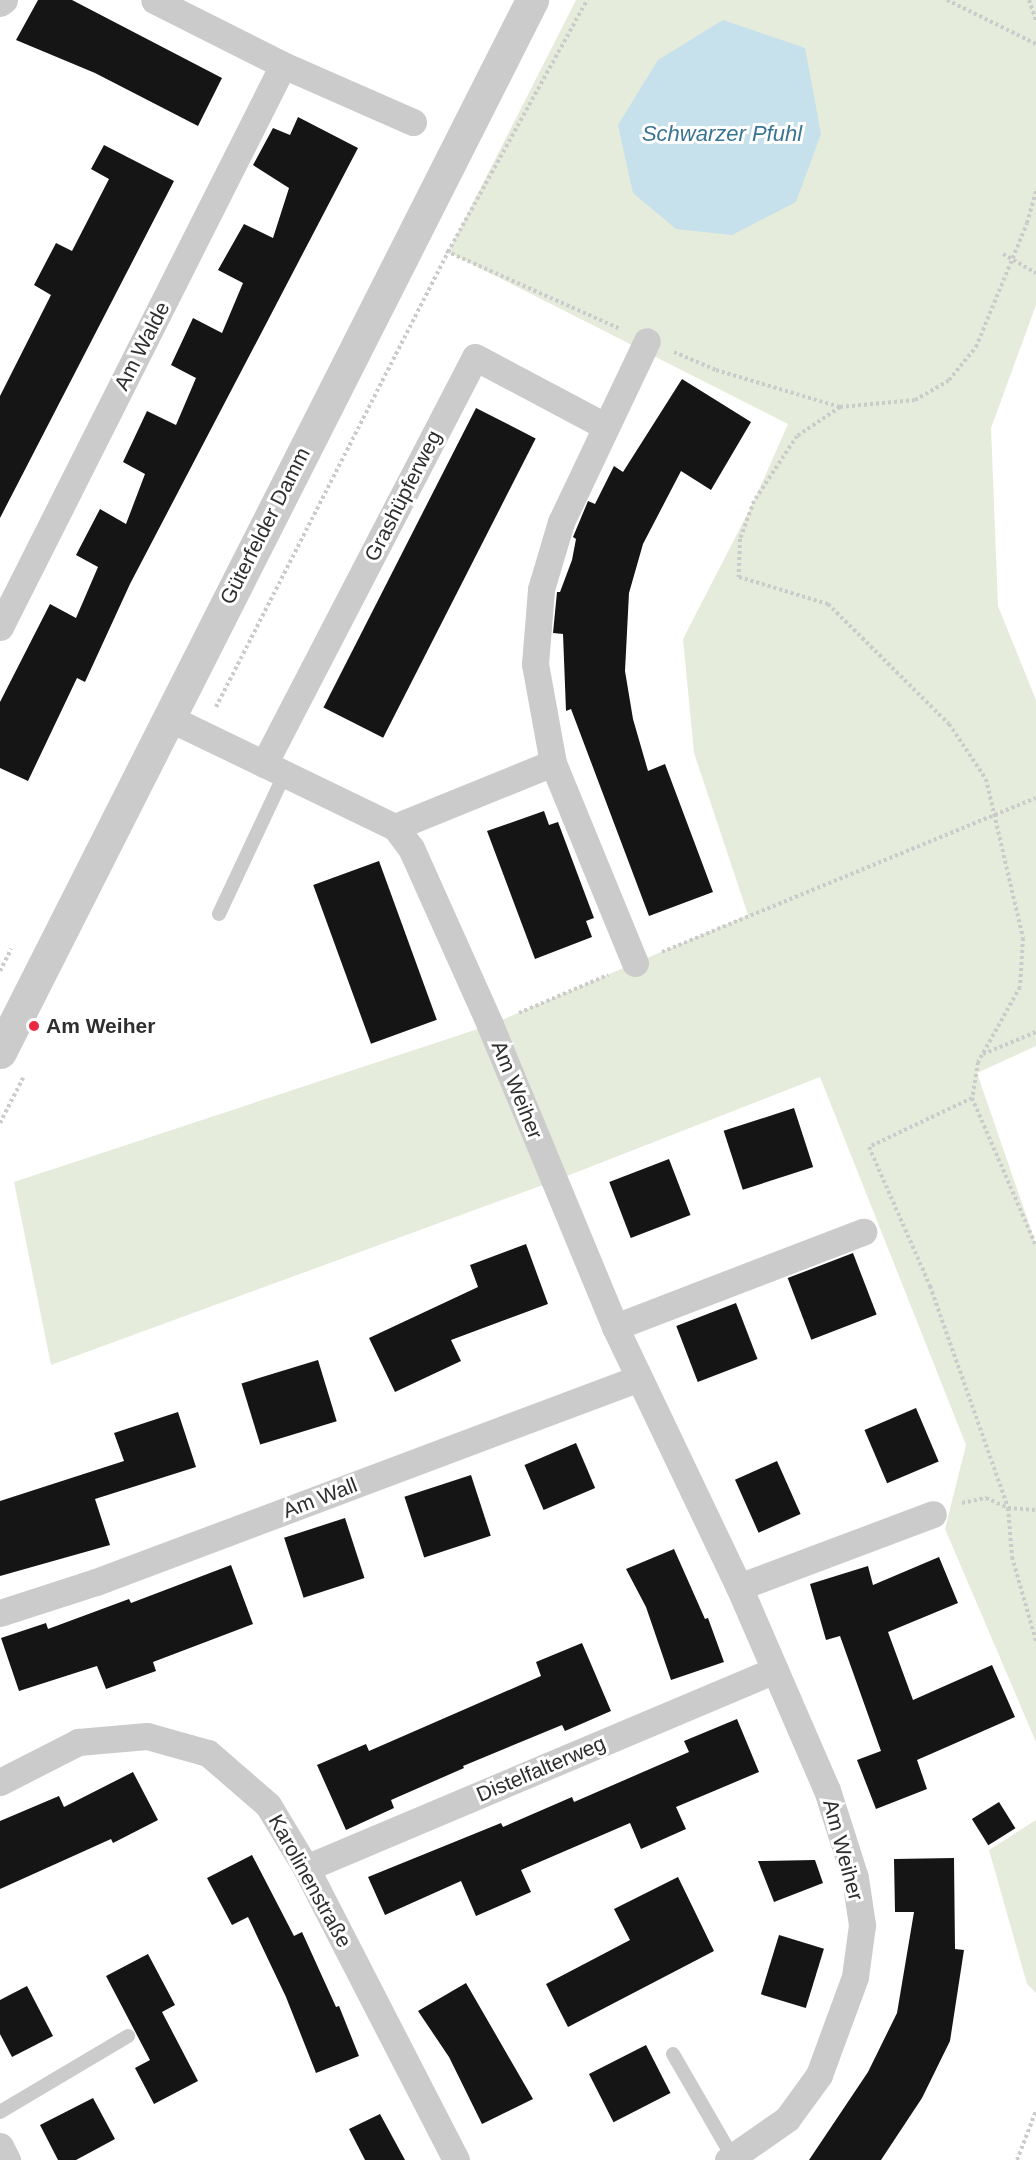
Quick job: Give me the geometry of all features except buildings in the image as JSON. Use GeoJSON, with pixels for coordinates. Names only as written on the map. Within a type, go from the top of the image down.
{"type":"FeatureCollection","features":[{"type":"Feature","properties":{"kind":"street"},"geometry":{"type":"LineString","coordinates":[[0,3],[4,0]]}},
{"type":"Feature","properties":{"kind":"street"},"geometry":{"type":"LineString","coordinates":[[154,0],[283,65],[413,123]]}},
{"type":"Feature","properties":{"kind":"street","name":"Güterfelder Damm"},"geometry":{"type":"LineString","coordinates":[[0,1052],[167,717],[414,238],[532,0]]}},
{"type":"Feature","properties":{"kind":"street","name":"Am Walde"},"geometry":{"type":"LineString","coordinates":[[0,627],[283,65]]}},
{"type":"Feature","properties":{"kind":"street"},"geometry":{"type":"LineString","coordinates":[[636,963],[553,763],[535,664],[541,589],[561,522],[646,341]]}},
{"type":"Feature","properties":{"kind":"street","name":"Grashüpferweg"},"geometry":{"type":"LineString","coordinates":[[274,770],[475,357],[605,426]]}},
{"type":"Feature","properties":{"kind":"street","name":"Am Weiher"},"geometry":{"type":"LineString","coordinates":[[167,717],[395,827],[411,848],[490,1025],[615,1327],[739,1587],[843,1834],[862,1925],[855,1977],[819,2075],[787,2119],[730,2159]]}},
{"type":"Feature","properties":{"kind":"street"},"geometry":{"type":"LineString","coordinates":[[395,827],[553,763]]}},
{"type":"Feature","properties":{"kind":"street"},"geometry":{"type":"LineString","coordinates":[[615,1327],[863,1232]]}},
{"type":"Feature","properties":{"kind":"street","name":"Am Wall"},"geometry":{"type":"LineString","coordinates":[[0,1612],[96,1582],[639,1378]]}},
{"type":"Feature","properties":{"kind":"street"},"geometry":{"type":"LineString","coordinates":[[739,1587],[933,1514]]}},
{"type":"Feature","properties":{"kind":"street","name":"Distelfalterweg"},"geometry":{"type":"LineString","coordinates":[[306,1868],[775,1670]]}},
{"type":"Feature","properties":{"kind":"street","name":"Karolinenstraße"},"geometry":{"type":"LineString","coordinates":[[0,1782],[78,1742],[147,1736],[208,1753],[268,1805],[306,1868],[456,2160]]}},
{"type":"Feature","properties":{"kind":"street"},"geometry":{"type":"LineString","coordinates":[[0,2146],[7,2160]]}},
{"type":"Feature","properties":{"kind":"lane"},"geometry":{"type":"LineString","coordinates":[[219,914],[274,770]]}},
{"type":"Feature","properties":{"kind":"lane"},"geometry":{"type":"LineString","coordinates":[[0,2112],[128,2036]]}},
{"type":"Feature","properties":{"kind":"lane","name":"Am Weiher"},"geometry":{"type":"LineString","coordinates":[[673,2054],[730,2159]]}},
{"type":"Feature","properties":{"kind":"path"},"geometry":{"type":"LineString","coordinates":[[202,735],[448,252],[587,0]]}},
{"type":"Feature","properties":{"kind":"path"},"geometry":{"type":"LineString","coordinates":[[947,0],[1036,44]]}},
{"type":"Feature","properties":{"kind":"path"},"geometry":{"type":"LineString","coordinates":[[1029,0],[1036,20]]}},
{"type":"Feature","properties":{"kind":"path"},"geometry":{"type":"LineString","coordinates":[[448,252],[716,370],[840,406],[915,400],[949,380],[976,347],[1036,191]]}},
{"type":"Feature","properties":{"kind":"path"},"geometry":{"type":"LineString","coordinates":[[1003,254],[1011,261],[1036,273]]}},
{"type":"Feature","properties":{"kind":"path"},"geometry":{"type":"LineString","coordinates":[[840,406],[797,436],[754,501],[740,539],[739,577],[828,604],[948,724],[986,779],[1023,938],[1020,987],[983,1054],[972,1098],[1036,1246]]}},
{"type":"Feature","properties":{"kind":"path"},"geometry":{"type":"LineString","coordinates":[[490,1025],[1036,798]]}},
{"type":"Feature","properties":{"kind":"path"},"geometry":{"type":"LineString","coordinates":[[983,1054],[1036,1032]]}},
{"type":"Feature","properties":{"kind":"path"},"geometry":{"type":"LineString","coordinates":[[972,1098],[869,1147],[930,1286],[1008,1508],[1012,1557],[1036,1641]]}},
{"type":"Feature","properties":{"kind":"path"},"geometry":{"type":"LineString","coordinates":[[933,1514],[974,1499],[986,1498],[1008,1508],[1036,1510]]}},
{"type":"Feature","properties":{"kind":"path"},"geometry":{"type":"LineString","coordinates":[[1017,2160],[1036,2111]]}},
{"type":"Feature","properties":{"kind":"green space"},"geometry":{"type":"Polygon","coordinates":[[[576,0],[1036,0],[1036,305],[991,428],[998,606],[1036,700],[1036,1046],[977,1073],[1036,1244],[1036,1742],[945,1529],[966,1445],[820,1077],[554,1181],[51,1365],[14,1182],[490,1025],[748,915],[694,753],[683,639],[754,501],[788,424],[448,252],[576,0]]]}},
{"type":"Feature","properties":{"kind":"green space"},"geometry":{"type":"Polygon","coordinates":[[[1036,1820],[1036,1993],[1027,1984],[989,1850],[1036,1820]]]}},
{"type":"Feature","properties":{"kind":"water","name":"Schwarzer Pfuhl"},"geometry":{"type":"Polygon","coordinates":[[[723,20],[805,48],[821,134],[796,202],[732,235],[676,229],[633,193],[618,125],[658,60],[723,20]]]}},
{"type":"Feature","properties":{"kind":"place","name":"Am Weiher"},"geometry":{"type":"Point","coordinates":[34,1026]}}]}
